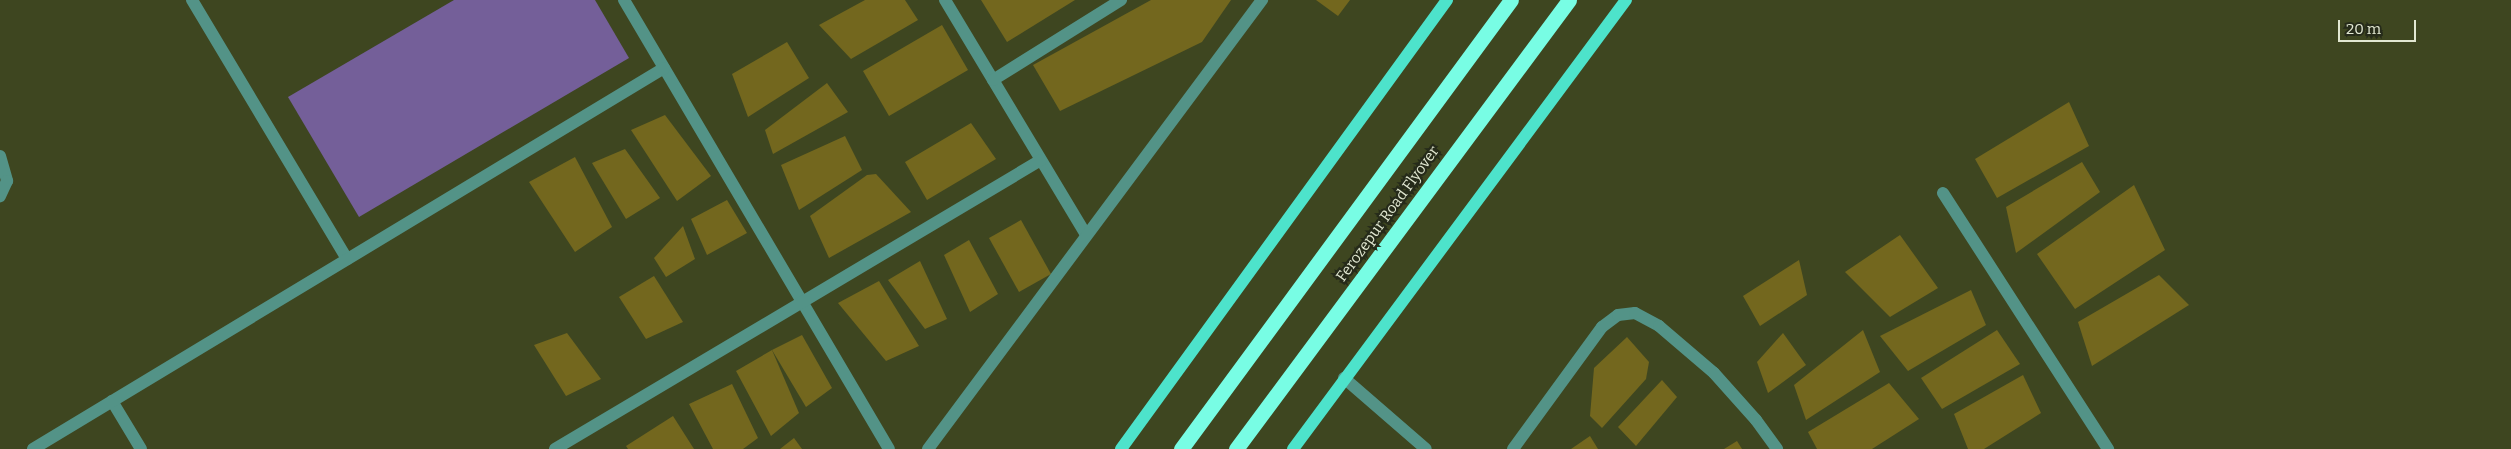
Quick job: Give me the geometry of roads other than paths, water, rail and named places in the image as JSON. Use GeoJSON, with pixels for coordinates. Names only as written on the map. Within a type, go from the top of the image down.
{"type":"FeatureCollection","features":[{"type":"Feature","properties":{"kind":"highway","name":"Ferozepur Road Flyover"},"geometry":{"type":"LineString","coordinates":[[1181,449],[1511,0]]}},
{"type":"Feature","properties":{"kind":"highway","name":"Ferozepur Road Flyover"},"geometry":{"type":"LineString","coordinates":[[1236,449],[1568,0]]}},
{"type":"Feature","properties":{"kind":"main road"},"geometry":{"type":"LineString","coordinates":[[1121,449],[1447,0]]}},
{"type":"Feature","properties":{"kind":"main road"},"geometry":{"type":"LineString","coordinates":[[1293,449],[1626,0]]}},
{"type":"Feature","properties":{"kind":"street"},"geometry":{"type":"LineString","coordinates":[[192,0],[347,259]]}},
{"type":"Feature","properties":{"kind":"street"},"geometry":{"type":"LineString","coordinates":[[624,0],[889,449]]}},
{"type":"Feature","properties":{"kind":"street"},"geometry":{"type":"LineString","coordinates":[[945,0],[1086,236]]}},
{"type":"Feature","properties":{"kind":"street"},"geometry":{"type":"LineString","coordinates":[[993,80],[1121,0]]}},
{"type":"Feature","properties":{"kind":"street"},"geometry":{"type":"LineString","coordinates":[[928,449],[1262,0]]}},
{"type":"Feature","properties":{"kind":"street"},"geometry":{"type":"LineString","coordinates":[[33,449],[664,68]]}},
{"type":"Feature","properties":{"kind":"street"},"geometry":{"type":"LineString","coordinates":[[0,156],[7,180],[0,196]]}},
{"type":"Feature","properties":{"kind":"street"},"geometry":{"type":"LineString","coordinates":[[555,449],[804,304],[1041,160]]}},
{"type":"Feature","properties":{"kind":"street"},"geometry":{"type":"LineString","coordinates":[[1943,193],[2108,449]]}},
{"type":"Feature","properties":{"kind":"street"},"geometry":{"type":"LineString","coordinates":[[1513,449],[1602,327],[1618,315],[1635,313],[1659,326],[1714,373],[1756,420],[1777,449]]}},
{"type":"Feature","properties":{"kind":"street"},"geometry":{"type":"LineString","coordinates":[[1344,378],[1426,449]]}},
{"type":"Feature","properties":{"kind":"street"},"geometry":{"type":"LineString","coordinates":[[112,402],[141,449]]}}]}
